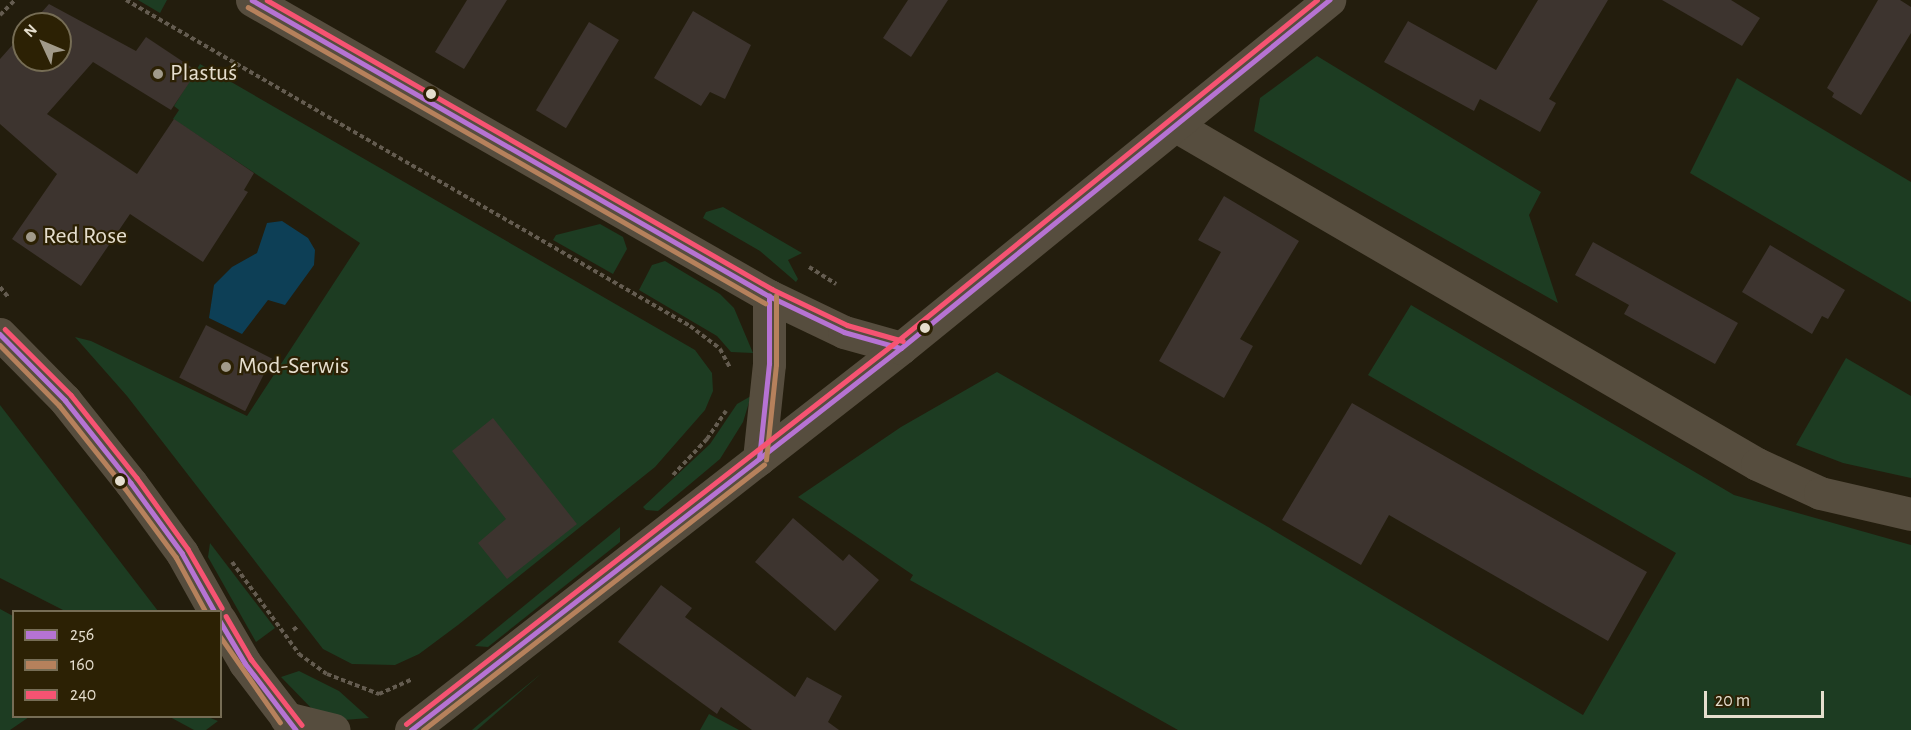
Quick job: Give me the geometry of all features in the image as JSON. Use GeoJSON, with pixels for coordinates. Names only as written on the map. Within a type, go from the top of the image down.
{"type":"FeatureCollection","features":[{"type":"Feature","properties":{"kind":"street"},"geometry":{"type":"LineString","coordinates":[[252,0],[768,296],[844,332],[901,348]]}},
{"type":"Feature","properties":{"kind":"street"},"geometry":{"type":"LineString","coordinates":[[411,730],[901,348],[1329,0]]}},
{"type":"Feature","properties":{"kind":"street"},"geometry":{"type":"LineString","coordinates":[[1176,126],[1757,464],[1820,493],[1911,514]]}},
{"type":"Feature","properties":{"kind":"street"},"geometry":{"type":"LineString","coordinates":[[759,459],[769,364],[768,296]]}},
{"type":"Feature","properties":{"kind":"street"},"geometry":{"type":"LineString","coordinates":[[0,334],[65,400],[131,483],[182,553],[214,610]]}},
{"type":"Feature","properties":{"kind":"street"},"geometry":{"type":"LineString","coordinates":[[222,623],[245,663],[291,724],[334,730]]}},
{"type":"Feature","properties":{"kind":"path"},"geometry":{"type":"LineString","coordinates":[[0,15],[15,0]]}},
{"type":"Feature","properties":{"kind":"path"},"geometry":{"type":"LineString","coordinates":[[126,0],[690,326],[720,349],[732,374]]}},
{"type":"Feature","properties":{"kind":"path"},"geometry":{"type":"LineString","coordinates":[[669,479],[707,439],[729,405]]}},
{"type":"Feature","properties":{"kind":"path"},"geometry":{"type":"LineString","coordinates":[[379,694],[419,675]]}},
{"type":"Feature","properties":{"kind":"green space"},"geometry":{"type":"Polygon","coordinates":[[[138,0],[167,0],[160,13],[138,0]]]}},
{"type":"Feature","properties":{"kind":"green space"},"geometry":{"type":"Polygon","coordinates":[[[1317,56],[1541,192],[1529,215],[1558,303],[1254,131],[1260,98],[1317,56]]]}},
{"type":"Feature","properties":{"kind":"green space"},"geometry":{"type":"Polygon","coordinates":[[[200,64],[695,350],[712,373],[713,391],[705,410],[655,467],[458,625],[419,654],[395,665],[352,664],[323,649],[127,396],[75,337],[91,341],[247,416],[360,243],[173,119],[179,110],[174,106],[200,64]]]}},
{"type":"Feature","properties":{"kind":"green space"},"geometry":{"type":"Polygon","coordinates":[[[1737,78],[1911,182],[1911,302],[1690,173],[1737,78]]]}},
{"type":"Feature","properties":{"kind":"green space"},"geometry":{"type":"Polygon","coordinates":[[[723,207],[802,253],[788,260],[798,279],[796,282],[760,251],[703,218],[706,212],[723,207]]]}},
{"type":"Feature","properties":{"kind":"green space"},"geometry":{"type":"Polygon","coordinates":[[[600,224],[623,237],[627,249],[613,274],[553,240],[556,235],[600,224]]]}},
{"type":"Feature","properties":{"kind":"green space"},"geometry":{"type":"Polygon","coordinates":[[[665,261],[720,294],[734,308],[753,353],[731,352],[717,336],[639,290],[652,265],[665,261]]]}},
{"type":"Feature","properties":{"kind":"green space"},"geometry":{"type":"Polygon","coordinates":[[[1411,305],[1734,495],[1911,545],[1911,730],[1178,730],[910,580],[913,575],[798,497],[901,427],[997,372],[1263,524],[1583,715],[1676,553],[1368,375],[1411,305]]]}},
{"type":"Feature","properties":{"kind":"green space"},"geometry":{"type":"Polygon","coordinates":[[[1846,358],[1911,396],[1911,478],[1843,463],[1796,445],[1846,358]]]}},
{"type":"Feature","properties":{"kind":"green space"},"geometry":{"type":"Polygon","coordinates":[[[751,396],[743,422],[720,459],[658,511],[646,510],[643,507],[710,444],[737,404],[751,396]]]}},
{"type":"Feature","properties":{"kind":"green space"},"geometry":{"type":"Polygon","coordinates":[[[0,405],[157,610],[63,610],[0,578],[0,405]]]}},
{"type":"Feature","properties":{"kind":"green space"},"geometry":{"type":"Polygon","coordinates":[[[620,527],[620,542],[488,647],[475,646],[620,527]]]}},
{"type":"Feature","properties":{"kind":"green space"},"geometry":{"type":"Polygon","coordinates":[[[210,543],[275,628],[256,642],[208,557],[210,543]]]}},
{"type":"Feature","properties":{"kind":"green space"},"geometry":{"type":"Polygon","coordinates":[[[0,609],[12,615],[12,718],[28,718],[10,730],[0,730],[0,609]]]}},
{"type":"Feature","properties":{"kind":"green space"},"geometry":{"type":"Polygon","coordinates":[[[299,671],[339,691],[369,718],[344,720],[315,712],[281,677],[299,671]]]}},
{"type":"Feature","properties":{"kind":"green space"},"geometry":{"type":"Polygon","coordinates":[[[542,673],[477,730],[472,730],[479,724],[542,673]]]}},
{"type":"Feature","properties":{"kind":"green space"},"geometry":{"type":"Polygon","coordinates":[[[709,714],[739,730],[700,730],[709,714]]]}},
{"type":"Feature","properties":{"kind":"green space"},"geometry":{"type":"Polygon","coordinates":[[[172,718],[210,718],[218,721],[206,730],[194,730],[172,718]]]}},
{"type":"Feature","properties":{"kind":"water"},"geometry":{"type":"Polygon","coordinates":[[[282,221],[308,238],[315,250],[314,265],[285,305],[268,300],[242,334],[209,318],[214,285],[232,267],[257,253],[267,223],[282,221]]]}},
{"type":"Feature","properties":{"kind":"building"},"geometry":{"type":"Polygon","coordinates":[[[467,0],[507,0],[464,69],[435,52],[467,0]]]}},
{"type":"Feature","properties":{"kind":"building"},"geometry":{"type":"Polygon","coordinates":[[[908,0],[948,0],[911,57],[883,38],[908,0]]]}},
{"type":"Feature","properties":{"kind":"building"},"geometry":{"type":"Polygon","coordinates":[[[1538,0],[1608,0],[1549,99],[1556,103],[1540,132],[1480,99],[1474,111],[1384,62],[1408,21],[1496,70],[1538,0]]]}},
{"type":"Feature","properties":{"kind":"building"},"geometry":{"type":"Polygon","coordinates":[[[1662,0],[1731,0],[1760,18],[1742,46],[1662,0]]]}},
{"type":"Feature","properties":{"kind":"building"},"geometry":{"type":"Polygon","coordinates":[[[1878,0],[1900,0],[1911,7],[1911,33],[1861,115],[1832,97],[1834,93],[1827,88],[1878,0]]]}},
{"type":"Feature","properties":{"kind":"building"},"geometry":{"type":"Polygon","coordinates":[[[49,4],[64,12],[42,12],[49,4]]]}},
{"type":"Feature","properties":{"kind":"building"},"geometry":{"type":"Polygon","coordinates":[[[693,11],[751,45],[725,99],[710,92],[701,106],[654,78],[693,11]]]}},
{"type":"Feature","properties":{"kind":"building"},"geometry":{"type":"Polygon","coordinates":[[[72,16],[136,51],[146,37],[197,71],[171,110],[93,62],[47,114],[137,174],[174,119],[254,173],[244,190],[248,192],[203,262],[130,214],[81,286],[12,239],[57,174],[0,124],[0,59],[12,46],[12,72],[72,72],[72,16]]]}},
{"type":"Feature","properties":{"kind":"building"},"geometry":{"type":"Polygon","coordinates":[[[589,22],[619,40],[566,128],[536,110],[589,22]]]}},
{"type":"Feature","properties":{"kind":"building"},"geometry":{"type":"Polygon","coordinates":[[[1224,196],[1299,241],[1240,339],[1253,346],[1224,398],[1159,361],[1221,252],[1198,240],[1224,196]]]}},
{"type":"Feature","properties":{"kind":"building"},"geometry":{"type":"Polygon","coordinates":[[[1593,242],[1738,323],[1715,364],[1624,314],[1629,305],[1575,275],[1593,242]]]}},
{"type":"Feature","properties":{"kind":"building"},"geometry":{"type":"Polygon","coordinates":[[[1770,245],[1845,290],[1828,319],[1822,316],[1812,334],[1742,292],[1770,245]]]}},
{"type":"Feature","properties":{"kind":"building","name":"Mod-Serwis"},"geometry":{"type":"Polygon","coordinates":[[[206,325],[272,359],[245,411],[179,378],[206,325]]]}},
{"type":"Feature","properties":{"kind":"building"},"geometry":{"type":"Polygon","coordinates":[[[1352,403],[1647,572],[1608,641],[1389,515],[1361,565],[1282,520],[1352,403]]]}},
{"type":"Feature","properties":{"kind":"building"},"geometry":{"type":"Polygon","coordinates":[[[493,418],[577,524],[507,579],[478,543],[506,519],[452,451],[493,418]]]}},
{"type":"Feature","properties":{"kind":"building"},"geometry":{"type":"Polygon","coordinates":[[[793,518],[843,561],[849,554],[879,580],[835,631],[755,562],[793,518]]]}},
{"type":"Feature","properties":{"kind":"building"},"geometry":{"type":"Polygon","coordinates":[[[661,585],[692,608],[685,617],[795,697],[807,677],[842,696],[828,722],[839,730],[752,730],[721,707],[717,714],[618,642],[661,585]]]}},
{"type":"Feature","properties":{"kind":"transit line","name":"256"},"geometry":{"type":"LineString","coordinates":[[252,0],[769,296],[844,332],[901,348]]}},
{"type":"Feature","properties":{"kind":"transit line","name":"240"},"geometry":{"type":"LineString","coordinates":[[267,0],[772,289],[847,325],[903,341]]}},
{"type":"Feature","properties":{"kind":"transit line","name":"240"},"geometry":{"type":"LineString","coordinates":[[406,724],[896,342],[1317,0]]}},
{"type":"Feature","properties":{"kind":"transit line","name":"256"},"geometry":{"type":"LineString","coordinates":[[411,730],[901,348],[1329,0]]}},
{"type":"Feature","properties":{"kind":"transit line","name":"160"},"geometry":{"type":"LineString","coordinates":[[248,7],[765,303]]}},
{"type":"Feature","properties":{"kind":"transit line","name":"256"},"geometry":{"type":"LineString","coordinates":[[759,459],[769,364],[769,296]]}},
{"type":"Feature","properties":{"kind":"transit line","name":"160"},"geometry":{"type":"LineString","coordinates":[[766,460],[776,365],[776,296]]}},
{"type":"Feature","properties":{"kind":"transit line","name":"240"},"geometry":{"type":"LineString","coordinates":[[5,329],[71,395],[137,478],[188,549],[222,608]]}},
{"type":"Feature","properties":{"kind":"transit line","name":"256"},"geometry":{"type":"LineString","coordinates":[[0,334],[65,400],[131,483],[182,553],[214,610]]}},
{"type":"Feature","properties":{"kind":"transit line","name":"160"},"geometry":{"type":"LineString","coordinates":[[0,345],[59,405],[125,488],[176,557],[205,610]]}},
{"type":"Feature","properties":{"kind":"transit line","name":"160"},"geometry":{"type":"LineString","coordinates":[[423,730],[764,465]]}},
{"type":"Feature","properties":{"kind":"transit line","name":"240"},"geometry":{"type":"LineString","coordinates":[[226,616],[251,659],[302,725]]}},
{"type":"Feature","properties":{"kind":"transit line","name":"256"},"geometry":{"type":"LineString","coordinates":[[222,624],[245,663],[296,730]]}},
{"type":"Feature","properties":{"kind":"transit line","name":"160"},"geometry":{"type":"LineString","coordinates":[[222,639],[280,722]]}},
{"type":"Feature","properties":{"kind":"place","name":"Plastuś"},"geometry":{"type":"Point","coordinates":[158,74]}},
{"type":"Feature","properties":{"kind":"place","name":"Red Rose"},"geometry":{"type":"Point","coordinates":[31,237]}},
{"type":"Feature","properties":{"kind":"place","name":"Mod-Serwis"},"geometry":{"type":"Point","coordinates":[226,367]}}]}
